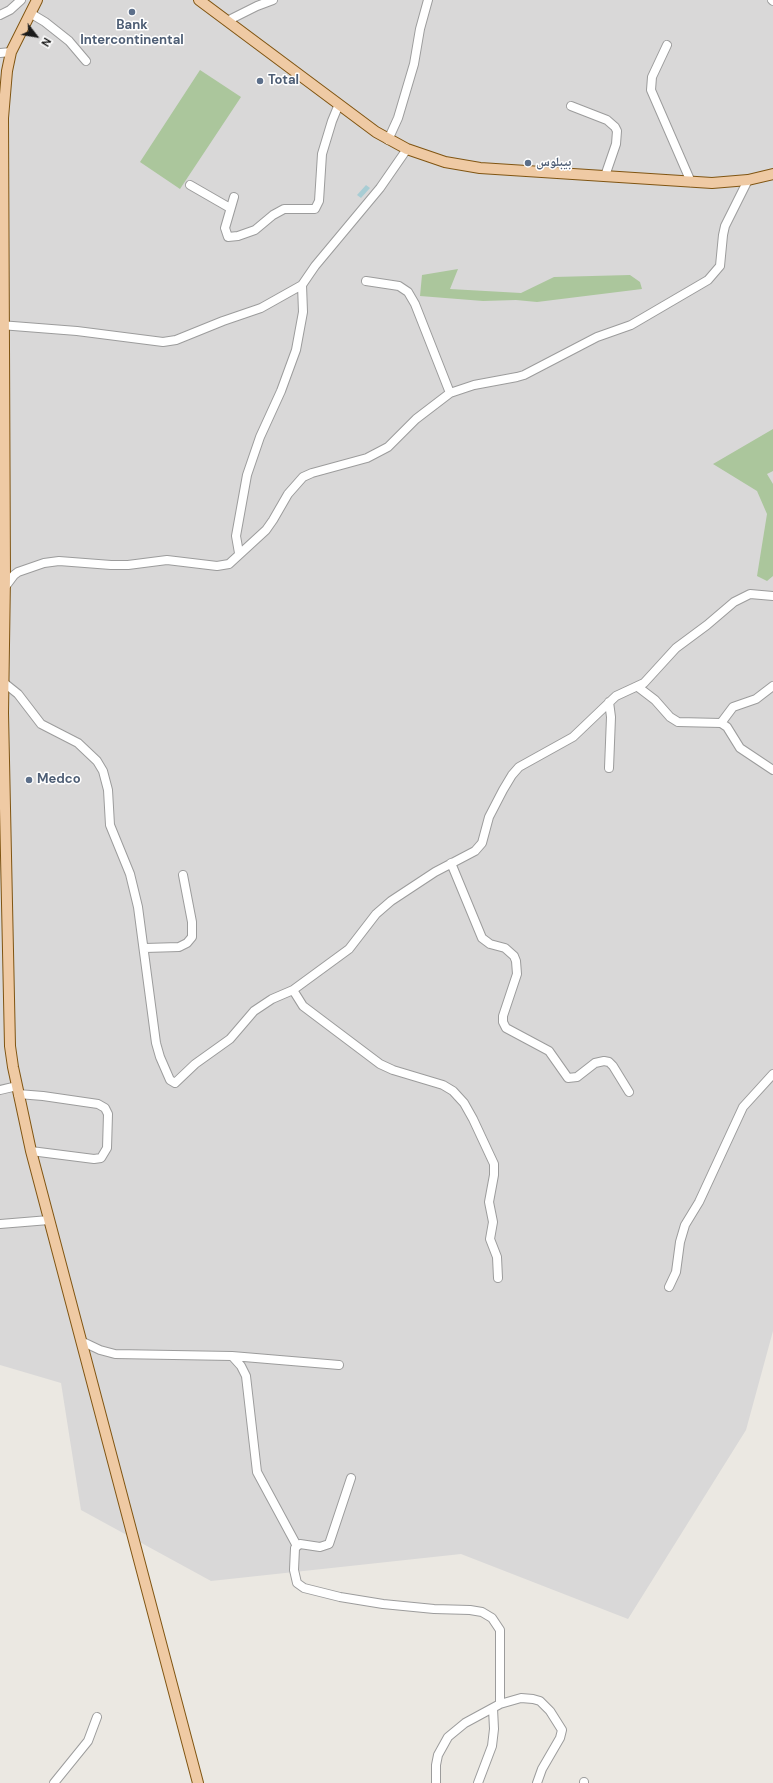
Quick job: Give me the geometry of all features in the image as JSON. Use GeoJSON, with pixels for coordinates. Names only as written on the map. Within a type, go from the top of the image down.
{"type":"FeatureCollection","features":[{"type":"Feature","properties":{"kind":"main road"},"geometry":{"type":"LineString","coordinates":[[37,0],[12,52],[7,71],[3,118],[3,813],[10,1046],[17,1090],[31,1151],[198,1783]]}},
{"type":"Feature","properties":{"kind":"main road"},"geometry":{"type":"LineString","coordinates":[[198,0],[388,140],[407,149],[445,162],[480,168],[712,183],[748,180],[773,174]]}},
{"type":"Feature","properties":{"kind":"street"},"geometry":{"type":"LineString","coordinates":[[0,16],[10,10],[21,0]]}},
{"type":"Feature","properties":{"kind":"street"},"geometry":{"type":"LineString","coordinates":[[227,21],[272,0]]}},
{"type":"Feature","properties":{"kind":"street"},"geometry":{"type":"LineString","coordinates":[[388,140],[398,118],[410,77],[428,0]]}},
{"type":"Feature","properties":{"kind":"street"},"geometry":{"type":"LineString","coordinates":[[30,13],[45,22],[69,41],[86,61]]}},
{"type":"Feature","properties":{"kind":"street"},"geometry":{"type":"LineString","coordinates":[[667,45],[652,77],[651,90],[692,182]]}},
{"type":"Feature","properties":{"kind":"street"},"geometry":{"type":"LineString","coordinates":[[0,53],[12,52]]}},
{"type":"Feature","properties":{"kind":"street"},"geometry":{"type":"LineString","coordinates":[[234,197],[225,232],[228,237],[232,238],[260,227],[273,215],[284,209],[315,209],[319,201],[322,154],[339,104]]}},
{"type":"Feature","properties":{"kind":"street"},"geometry":{"type":"LineString","coordinates":[[571,106],[607,120],[615,127],[617,131],[616,144],[605,176]]}},
{"type":"Feature","properties":{"kind":"street"},"geometry":{"type":"LineString","coordinates":[[2,326],[77,331],[151,341],[176,340],[223,321],[261,308],[302,284],[315,266],[380,188],[407,149]]}},
{"type":"Feature","properties":{"kind":"street"},"geometry":{"type":"LineString","coordinates":[[3,579],[44,563],[59,561],[128,566],[167,560],[223,566],[229,564],[239,553],[266,530],[288,494],[303,477],[312,473],[367,458],[388,446],[416,419],[450,393],[474,385],[517,378],[524,375],[598,337],[631,325],[708,280],[720,266],[723,235],[748,180]]}},
{"type":"Feature","properties":{"kind":"street"},"geometry":{"type":"LineString","coordinates":[[190,186],[230,208]]}},
{"type":"Feature","properties":{"kind":"street"},"geometry":{"type":"LineString","coordinates":[[366,281],[399,286],[408,292],[416,304],[450,393]]}},
{"type":"Feature","properties":{"kind":"street"},"geometry":{"type":"LineString","coordinates":[[239,553],[236,536],[247,475],[260,437],[281,390],[296,350],[303,312],[302,284]]}},
{"type":"Feature","properties":{"kind":"street"},"geometry":{"type":"LineString","coordinates":[[3,682],[18,694],[41,724],[78,743],[97,761],[103,771],[108,790],[110,825],[130,874],[138,907],[145,948],[147,978],[156,1043],[160,1057],[170,1080],[173,1083],[177,1082],[196,1064],[230,1039],[254,1011],[272,999],[293,990],[349,949],[384,906],[479,847],[492,811],[515,771],[573,737],[609,702],[624,692],[638,687],[649,679],[676,648],[707,625],[734,602],[750,594],[773,596]]}},
{"type":"Feature","properties":{"kind":"street"},"geometry":{"type":"LineString","coordinates":[[721,723],[733,708],[756,698],[773,686]]}},
{"type":"Feature","properties":{"kind":"street"},"geometry":{"type":"LineString","coordinates":[[638,687],[655,700],[670,717],[678,722],[721,723],[727,727],[740,748],[773,770]]}},
{"type":"Feature","properties":{"kind":"street"},"geometry":{"type":"LineString","coordinates":[[609,702],[611,717],[609,768]]}},
{"type":"Feature","properties":{"kind":"street"},"geometry":{"type":"LineString","coordinates":[[451,863],[482,938],[490,944],[504,948],[514,956],[516,961],[517,974],[503,1016],[503,1022],[506,1028],[550,1051],[568,1078],[577,1077],[595,1063],[604,1061],[609,1062],[629,1092]]}},
{"type":"Feature","properties":{"kind":"street"},"geometry":{"type":"LineString","coordinates":[[145,948],[179,947],[187,943],[192,937],[192,922],[183,875]]}},
{"type":"Feature","properties":{"kind":"street"},"geometry":{"type":"LineString","coordinates":[[293,990],[302,1006],[380,1064],[443,1085],[453,1091],[464,1103],[494,1164],[494,1175],[489,1202],[493,1222],[490,1239],[497,1257],[498,1278]]}},
{"type":"Feature","properties":{"kind":"street"},"geometry":{"type":"LineString","coordinates":[[669,1287],[676,1272],[680,1242],[685,1225],[699,1202],[743,1107],[773,1074]]}},
{"type":"Feature","properties":{"kind":"street"},"geometry":{"type":"LineString","coordinates":[[0,1090],[17,1090],[43,1096],[98,1104],[105,1108],[108,1114],[107,1148],[101,1158],[94,1159],[31,1151]]}},
{"type":"Feature","properties":{"kind":"street"},"geometry":{"type":"LineString","coordinates":[[1,1225],[49,1220]]}},
{"type":"Feature","properties":{"kind":"street"},"geometry":{"type":"LineString","coordinates":[[81,1341],[100,1350],[115,1354],[232,1356],[339,1365]]}},
{"type":"Feature","properties":{"kind":"street"},"geometry":{"type":"LineString","coordinates":[[232,1356],[241,1366],[246,1376],[257,1472],[297,1546]]}},
{"type":"Feature","properties":{"kind":"street"},"geometry":{"type":"LineString","coordinates":[[297,1546],[307,1545],[320,1547],[329,1544],[351,1478]]}},
{"type":"Feature","properties":{"kind":"street"},"geometry":{"type":"LineString","coordinates":[[297,1546],[294,1550],[295,1576],[297,1583],[304,1588],[340,1597],[382,1604],[434,1609],[470,1610],[482,1612],[492,1618],[500,1630],[501,1636],[496,1706],[492,1746],[478,1783]]}},
{"type":"Feature","properties":{"kind":"street"},"geometry":{"type":"LineString","coordinates":[[436,1783],[436,1765],[438,1755],[448,1737],[458,1727],[496,1706],[521,1698],[540,1701],[550,1711],[562,1730],[560,1738],[544,1764],[537,1783]]}},
{"type":"Feature","properties":{"kind":"street"},"geometry":{"type":"LineString","coordinates":[[54,1783],[88,1741],[97,1717]]}},
{"type":"Feature","properties":{"kind":"shaded area"},"geometry":{"type":"Polygon","coordinates":[[[0,0],[773,0],[773,1331],[746,1430],[628,1619],[461,1554],[211,1581],[81,1510],[61,1383],[0,1365],[0,0]]]}},
{"type":"Feature","properties":{"kind":"green space"},"geometry":{"type":"Polygon","coordinates":[[[200,70],[241,97],[180,189],[140,162],[200,70]]]}},
{"type":"Feature","properties":{"kind":"green space"},"geometry":{"type":"Polygon","coordinates":[[[458,269],[450,289],[521,293],[554,277],[630,275],[640,282],[642,289],[537,302],[516,300],[483,301],[420,296],[422,275],[458,269]]]}},
{"type":"Feature","properties":{"kind":"green space"},"geometry":{"type":"Polygon","coordinates":[[[773,429],[773,471],[767,474],[773,484],[773,576],[767,581],[757,576],[767,514],[757,491],[713,464],[773,429]]]}},
{"type":"Feature","properties":{"kind":"water"},"geometry":{"type":"Polygon","coordinates":[[[366,185],[370,188],[361,198],[357,195],[366,185]]]}},
{"type":"Feature","properties":{"kind":"place","name":"Bank Intercontinental"},"geometry":{"type":"Point","coordinates":[132,12]}},
{"type":"Feature","properties":{"kind":"place","name":"Total"},"geometry":{"type":"Point","coordinates":[260,81]}},
{"type":"Feature","properties":{"kind":"place","name":"بيبلوس"},"geometry":{"type":"Point","coordinates":[528,163]}},
{"type":"Feature","properties":{"kind":"place","name":"Medco"},"geometry":{"type":"Point","coordinates":[29,780]}}]}
